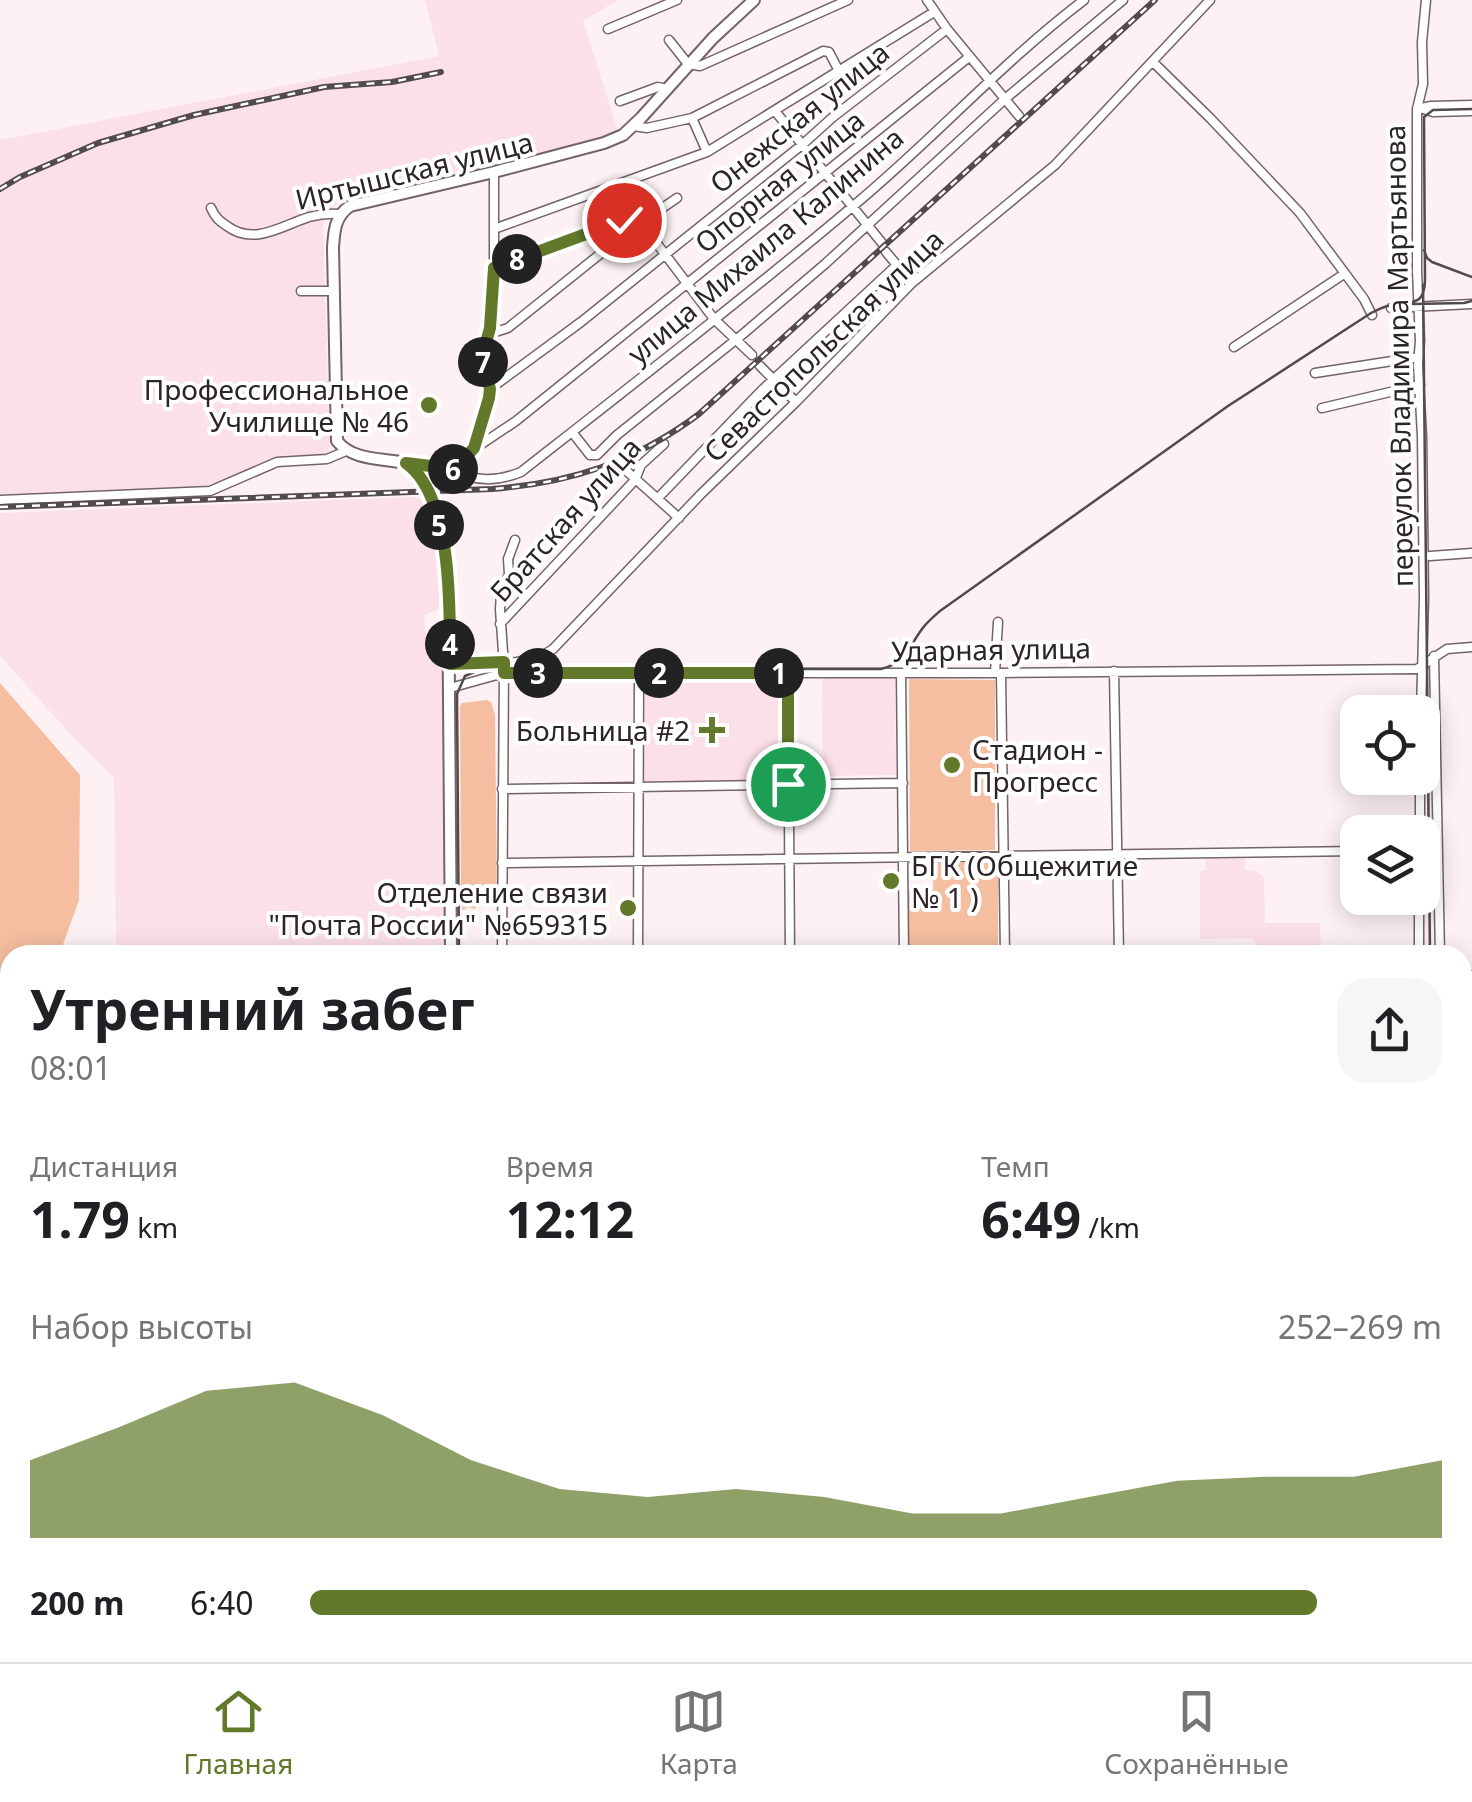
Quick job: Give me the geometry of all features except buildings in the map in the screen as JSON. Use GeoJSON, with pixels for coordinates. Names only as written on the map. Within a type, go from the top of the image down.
{"type":"FeatureCollection","features":[{"type":"Feature","properties":{"kind":"main road","name":"Иртышская улица"},"geometry":{"type":"LineString","coordinates":[[341,214],[350,206],[604,144],[623,135],[754,0]]}},
{"type":"Feature","properties":{"kind":"main road"},"geometry":{"type":"LineString","coordinates":[[341,214],[334,234],[338,444],[353,454],[406,463],[413,468],[428,492],[442,533],[448,570],[451,945]]}},
{"type":"Feature","properties":{"kind":"street"},"geometry":{"type":"LineString","coordinates":[[608,29],[677,0]]}},
{"type":"Feature","properties":{"kind":"street"},"geometry":{"type":"LineString","coordinates":[[668,40],[688,64],[708,64],[848,0]]}},
{"type":"Feature","properties":{"kind":"street"},"geometry":{"type":"LineString","coordinates":[[928,0],[1019,116]]}},
{"type":"Feature","properties":{"kind":"street","name":"улица Михаила Калинина"},"geometry":{"type":"LineString","coordinates":[[406,463],[455,469],[478,479],[516,474],[854,206],[989,80],[1084,0]]}},
{"type":"Feature","properties":{"kind":"street"},"geometry":{"type":"LineString","coordinates":[[572,432],[590,455],[596,456],[868,226],[1006,99],[1123,0]]}},
{"type":"Feature","properties":{"kind":"street","name":"Севастопольская улица"},"geometry":{"type":"LineString","coordinates":[[450,664],[536,660],[554,649],[912,283],[1054,164],[1210,0]]}},
{"type":"Feature","properties":{"kind":"street","name":"переулок Владимира Мартьянова"},"geometry":{"type":"LineString","coordinates":[[1421,695],[1426,535],[1417,272],[1426,0]]}},
{"type":"Feature","properties":{"kind":"street"},"geometry":{"type":"LineString","coordinates":[[494,230],[707,152],[934,12]]}},
{"type":"Feature","properties":{"kind":"street","name":"Онежская улица"},"geometry":{"type":"LineString","coordinates":[[490,389],[581,322],[947,28]]}},
{"type":"Feature","properties":{"kind":"street","name":"Иртышская улица"},"geometry":{"type":"LineString","coordinates":[[634,126],[647,128],[692,118],[822,51],[829,52],[840,72]]}},
{"type":"Feature","properties":{"kind":"street","name":"Опорная улица"},"geometry":{"type":"LineString","coordinates":[[474,448],[516,421],[969,57]]}},
{"type":"Feature","properties":{"kind":"street"},"geometry":{"type":"LineString","coordinates":[[1153,62],[1300,213],[1372,315]]}},
{"type":"Feature","properties":{"kind":"street"},"geometry":{"type":"LineString","coordinates":[[620,101],[658,86],[666,89]]}},
{"type":"Feature","properties":{"kind":"street"},"geometry":{"type":"LineString","coordinates":[[1420,109],[1433,112],[1472,108]]}},
{"type":"Feature","properties":{"kind":"street"},"geometry":{"type":"LineString","coordinates":[[775,111],[912,283]]}},
{"type":"Feature","properties":{"kind":"street"},"geometry":{"type":"LineString","coordinates":[[692,118],[707,152]]}},
{"type":"Feature","properties":{"kind":"street"},"geometry":{"type":"LineString","coordinates":[[455,469],[474,448],[490,389],[482,357],[489,334],[494,268],[494,172]]}},
{"type":"Feature","properties":{"kind":"street"},"geometry":{"type":"LineString","coordinates":[[617,186],[714,318],[752,354]]}},
{"type":"Feature","properties":{"kind":"street"},"geometry":{"type":"LineString","coordinates":[[489,334],[508,328],[624,234],[677,198]]}},
{"type":"Feature","properties":{"kind":"street","name":"Иртышская улица"},"geometry":{"type":"LineString","coordinates":[[211,208],[232,230],[250,236],[318,215],[341,214]]}},
{"type":"Feature","properties":{"kind":"street"},"geometry":{"type":"LineString","coordinates":[[494,268],[618,224],[635,212]]}},
{"type":"Feature","properties":{"kind":"street"},"geometry":{"type":"LineString","coordinates":[[658,498],[774,380],[897,265]]}},
{"type":"Feature","properties":{"kind":"street"},"geometry":{"type":"LineString","coordinates":[[1234,347],[1344,274]]}},
{"type":"Feature","properties":{"kind":"street"},"geometry":{"type":"LineString","coordinates":[[301,291],[334,292]]}},
{"type":"Feature","properties":{"kind":"street"},"geometry":{"type":"LineString","coordinates":[[1391,308],[1472,304]]}},
{"type":"Feature","properties":{"kind":"street"},"geometry":{"type":"LineString","coordinates":[[1315,373],[1418,356]]}},
{"type":"Feature","properties":{"kind":"street"},"geometry":{"type":"LineString","coordinates":[[760,366],[796,402]]}},
{"type":"Feature","properties":{"kind":"street"},"geometry":{"type":"LineString","coordinates":[[1322,408],[1420,385]]}},
{"type":"Feature","properties":{"kind":"street","name":"Братская улица"},"geometry":{"type":"LineString","coordinates":[[500,624],[636,480],[641,465],[664,444]]}},
{"type":"Feature","properties":{"kind":"street"},"geometry":{"type":"LineString","coordinates":[[0,500],[210,491],[277,462],[327,459],[346,451]]}},
{"type":"Feature","properties":{"kind":"street"},"geometry":{"type":"LineString","coordinates":[[621,466],[679,518]]}},
{"type":"Feature","properties":{"kind":"street"},"geometry":{"type":"LineString","coordinates":[[502,945],[504,662],[500,598],[509,574],[508,559],[514,540]]}},
{"type":"Feature","properties":{"kind":"street"},"geometry":{"type":"LineString","coordinates":[[1430,556],[1472,553]]}},
{"type":"Feature","properties":{"kind":"street"},"geometry":{"type":"LineString","coordinates":[[998,622],[1005,945]]}},
{"type":"Feature","properties":{"kind":"street"},"geometry":{"type":"LineString","coordinates":[[1422,668],[1434,656],[1451,648],[1472,648]]}},
{"type":"Feature","properties":{"kind":"street"},"geometry":{"type":"LineString","coordinates":[[1434,656],[1437,815]]}},
{"type":"Feature","properties":{"kind":"street","name":"Ударная улица"},"geometry":{"type":"LineString","coordinates":[[450,688],[504,673],[1422,668]]}},
{"type":"Feature","properties":{"kind":"street"},"geometry":{"type":"LineString","coordinates":[[1114,670],[1119,945]]}},
{"type":"Feature","properties":{"kind":"street"},"geometry":{"type":"LineString","coordinates":[[638,945],[639,673]]}},
{"type":"Feature","properties":{"kind":"street"},"geometry":{"type":"LineString","coordinates":[[788,673],[790,945]]}},
{"type":"Feature","properties":{"kind":"street"},"geometry":{"type":"LineString","coordinates":[[901,673],[904,945]]}},
{"type":"Feature","properties":{"kind":"street"},"geometry":{"type":"LineString","coordinates":[[502,789],[902,783]]}},
{"type":"Feature","properties":{"kind":"street"},"geometry":{"type":"LineString","coordinates":[[502,862],[1340,851]]}},
{"type":"Feature","properties":{"kind":"street"},"geometry":{"type":"LineString","coordinates":[[1419,915],[1419,945]]}},
{"type":"Feature","properties":{"kind":"street"},"geometry":{"type":"LineString","coordinates":[[1439,915],[1440,945]]}},
{"type":"Feature","properties":{"kind":"shaded area"},"geometry":{"type":"Polygon","coordinates":[[[425,0],[618,0],[583,21],[618,131],[600,141],[341,201],[330,210],[323,225],[330,447],[327,454],[281,457],[202,488],[0,496],[0,140],[439,56],[425,0]]]}},
{"type":"Feature","properties":{"kind":"shaded area"},"geometry":{"type":"Polygon","coordinates":[[[424,499],[438,543],[445,607],[424,615],[427,647],[444,666],[445,945],[116,945],[114,778],[0,656],[0,513],[424,499]]]}},
{"type":"Feature","properties":{"kind":"shaded area","name":"Больница #2"},"geometry":{"type":"Polygon","coordinates":[[[642,676],[782,677],[784,781],[639,785],[642,676]]]}},
{"type":"Feature","properties":{"kind":"shaded area"},"geometry":{"type":"Polygon","coordinates":[[[822,677],[895,677],[896,775],[823,776],[822,677]]]}},
{"type":"Feature","properties":{"kind":"shaded area","name":"Стадион - Прогресс"},"geometry":{"type":"Polygon","coordinates":[[[909,679],[995,680],[995,850],[910,851],[909,679]]]}},
{"type":"Feature","properties":{"kind":"shaded area"},"geometry":{"type":"Polygon","coordinates":[[[0,683],[80,775],[79,900],[63,945],[0,945],[0,683]]]}},
{"type":"Feature","properties":{"kind":"shaded area"},"geometry":{"type":"Polygon","coordinates":[[[487,700],[495,715],[497,897],[475,909],[463,910],[460,706],[487,700]]]}},
{"type":"Feature","properties":{"kind":"shaded area"},"geometry":{"type":"Polygon","coordinates":[[[1206,859],[1245,859],[1245,870],[1264,877],[1265,923],[1320,923],[1321,945],[1255,945],[1251,938],[1200,939],[1200,871],[1206,870],[1206,859]]]}},
{"type":"Feature","properties":{"kind":"shaded area"},"geometry":{"type":"Polygon","coordinates":[[[934,862],[998,862],[998,945],[908,945],[908,890],[933,890],[934,862]]]}},
{"type":"Feature","properties":{"kind":"tram line"},"geometry":{"type":"LineString","coordinates":[[459,945],[457,694],[465,676],[481,669],[881,669],[895,663],[940,611],[1228,406],[1371,313],[1419,299],[1425,279],[1424,117],[1433,110],[1472,109]]}},
{"type":"Feature","properties":{"kind":"tram line"},"geometry":{"type":"LineString","coordinates":[[1424,250],[1432,262],[1472,277]]}},
{"type":"Feature","properties":{"kind":"tram line"},"geometry":{"type":"LineString","coordinates":[[1423,285],[1430,945]]}},
{"type":"Feature","properties":{"kind":"tram line"},"geometry":{"type":"LineString","coordinates":[[1413,304],[1472,301]]}},
{"type":"Feature","properties":{"kind":"railway"},"geometry":{"type":"LineString","coordinates":[[0,507],[492,489],[549,482],[626,457],[699,414],[1155,0]]}},
{"type":"Feature","properties":{"kind":"railway"},"geometry":{"type":"LineString","coordinates":[[0,189],[98,143],[194,115],[324,87],[392,82],[441,72]]}},
{"type":"Feature","properties":{"kind":"place","name":"Профессиональное Училище № 46"},"geometry":{"type":"Point","coordinates":[429,405]}},
{"type":"Feature","properties":{"kind":"place","name":"Больница #2"},"geometry":{"type":"Point","coordinates":[712,730]}},
{"type":"Feature","properties":{"kind":"place","name":"Стадион - Прогресс"},"geometry":{"type":"Point","coordinates":[952,765]}},
{"type":"Feature","properties":{"kind":"place","name":"БГК (Общежитие № 1 )"},"geometry":{"type":"Point","coordinates":[891,881]}},
{"type":"Feature","properties":{"kind":"place","name":"Отделение связи \"Почта России\" №659315"},"geometry":{"type":"Point","coordinates":[628,908]}},
{"type":"Feature","properties":{"kind":"route"},"geometry":{"type":"LineString","coordinates":[[624,220],[494,268],[490,328],[482,357],[489,398],[474,448],[455,469],[406,463],[421,478],[442,533],[448,570],[450,664],[504,662],[504,673],[788,673],[788,784]]}}]}
